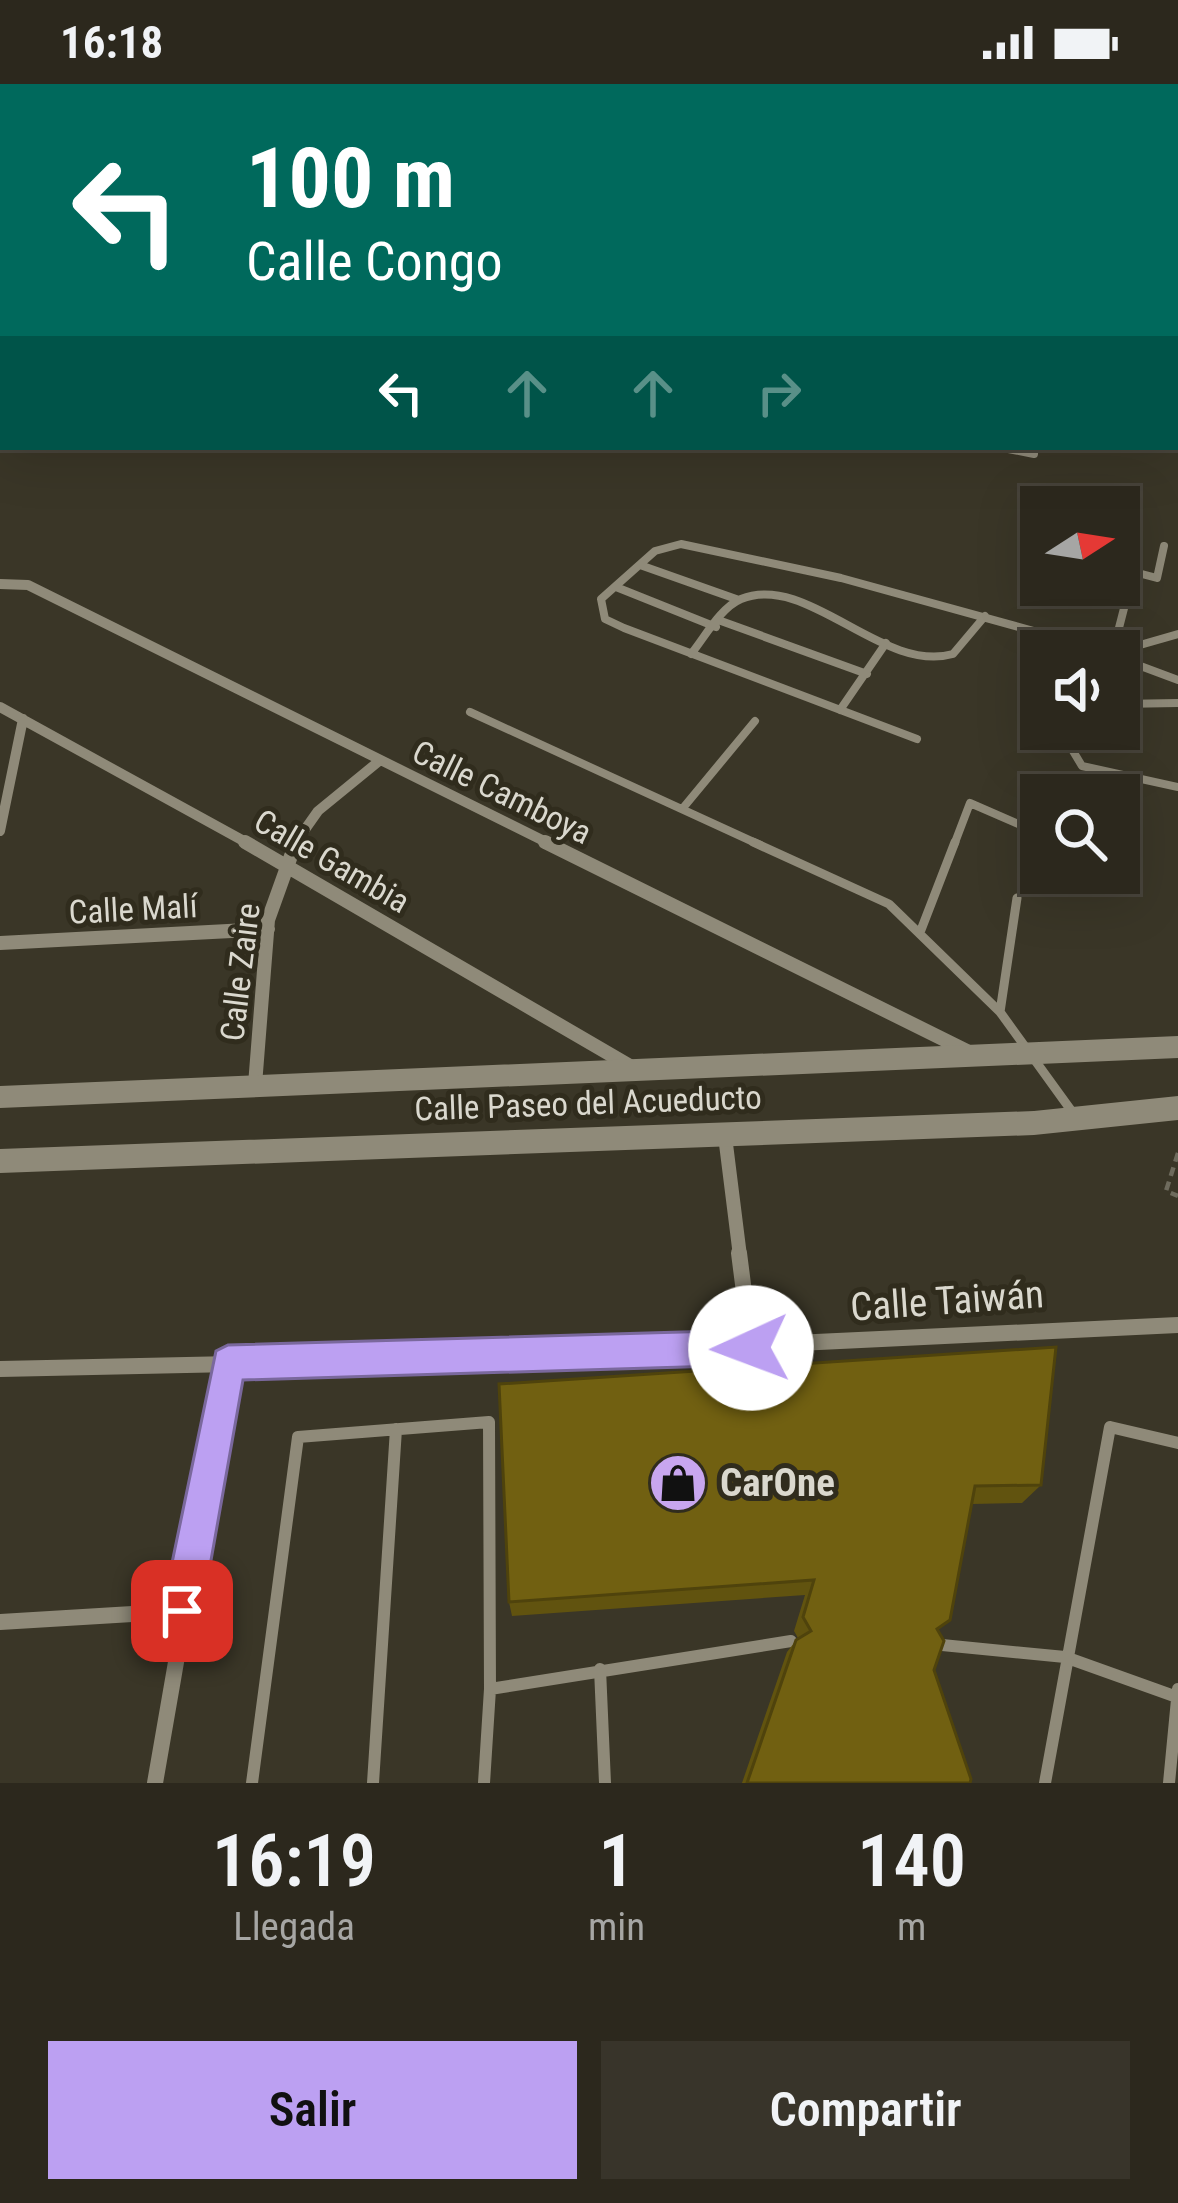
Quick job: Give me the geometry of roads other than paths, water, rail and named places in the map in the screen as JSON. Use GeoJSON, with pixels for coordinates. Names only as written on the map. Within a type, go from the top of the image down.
{"type":"FeatureCollection","features":[{"type":"Feature","properties":{"kind":"street"},"geometry":{"type":"LineString","coordinates":[[1013,450],[1034,454]]}},
{"type":"Feature","properties":{"kind":"street","name":"Calle Camboya"},"geometry":{"type":"LineString","coordinates":[[5,583],[28,585],[378,763],[972,1053]]}},
{"type":"Feature","properties":{"kind":"street","name":"Calle Gambia"},"geometry":{"type":"LineString","coordinates":[[0,707],[284,862],[633,1068]]}},
{"type":"Feature","properties":{"kind":"street"},"geometry":{"type":"LineString","coordinates":[[0,831],[23,719]]}},
{"type":"Feature","properties":{"kind":"street","name":"Calle Zaire"},"geometry":{"type":"LineString","coordinates":[[255,1085],[268,928],[284,862],[304,828],[378,763]]}},
{"type":"Feature","properties":{"kind":"street","name":"Calle Malí"},"geometry":{"type":"LineString","coordinates":[[0,943],[268,928]]}},
{"type":"Feature","properties":{"kind":"street","name":"Calle Paseo del Acueducto"},"geometry":{"type":"LineString","coordinates":[[0,1097],[1178,1047]]}},
{"type":"Feature","properties":{"kind":"street","name":"Calle Paseo del Acueducto"},"geometry":{"type":"LineString","coordinates":[[0,1161],[725,1136],[1076,1118],[1178,1108]]}},
{"type":"Feature","properties":{"kind":"street"},"geometry":{"type":"LineString","coordinates":[[725,1136],[751,1348]]}},
{"type":"Feature","properties":{"kind":"street","name":"Calle Taiwán"},"geometry":{"type":"LineString","coordinates":[[0,1369],[751,1348],[1103,1324],[1178,1325]]}},
{"type":"Feature","properties":{"kind":"street"},"geometry":{"type":"LineString","coordinates":[[155,1783],[228,1363]]}},
{"type":"Feature","properties":{"kind":"street"},"geometry":{"type":"LineString","coordinates":[[0,1622],[182,1611]]}},
{"type":"Feature","properties":{"kind":"lane"},"geometry":{"type":"LineString","coordinates":[[917,740],[605,619],[601,599],[655,551],[681,544],[1034,630]]}},
{"type":"Feature","properties":{"kind":"lane"},"geometry":{"type":"LineString","coordinates":[[1140,574],[1156,578],[1164,546]]}},
{"type":"Feature","properties":{"kind":"lane"},"geometry":{"type":"LineString","coordinates":[[640,565],[739,600],[793,601],[926,656],[948,656],[985,616]]}},
{"type":"Feature","properties":{"kind":"lane"},"geometry":{"type":"LineString","coordinates":[[616,587],[867,674]]}},
{"type":"Feature","properties":{"kind":"lane"},"geometry":{"type":"LineString","coordinates":[[691,654],[739,600]]}},
{"type":"Feature","properties":{"kind":"lane"},"geometry":{"type":"LineString","coordinates":[[1140,645],[1178,634]]}},
{"type":"Feature","properties":{"kind":"lane"},"geometry":{"type":"LineString","coordinates":[[840,710],[886,643]]}},
{"type":"Feature","properties":{"kind":"lane"},"geometry":{"type":"LineString","coordinates":[[1140,664],[1178,680]]}},
{"type":"Feature","properties":{"kind":"lane"},"geometry":{"type":"LineString","coordinates":[[1140,704],[1178,703]]}},
{"type":"Feature","properties":{"kind":"lane"},"geometry":{"type":"LineString","coordinates":[[470,712],[850,884],[921,930],[1033,1052],[1076,1118]]}},
{"type":"Feature","properties":{"kind":"lane"},"geometry":{"type":"LineString","coordinates":[[683,808],[755,721]]}},
{"type":"Feature","properties":{"kind":"lane"},"geometry":{"type":"LineString","coordinates":[[1072,750],[1082,766],[1178,787]]}},
{"type":"Feature","properties":{"kind":"lane"},"geometry":{"type":"LineString","coordinates":[[921,930],[970,803],[1020,825]]}},
{"type":"Feature","properties":{"kind":"lane"},"geometry":{"type":"LineString","coordinates":[[1000,1012],[1017,898]]}},
{"type":"Feature","properties":{"kind":"lane"},"geometry":{"type":"LineString","coordinates":[[252,1783],[298,1437],[489,1422],[490,1689],[484,1783]]}},
{"type":"Feature","properties":{"kind":"lane"},"geometry":{"type":"LineString","coordinates":[[1046,1783],[1064,1657],[1110,1427],[1178,1443]]}},
{"type":"Feature","properties":{"kind":"lane"},"geometry":{"type":"LineString","coordinates":[[373,1783],[396,1429]]}},
{"type":"Feature","properties":{"kind":"lane"},"geometry":{"type":"LineString","coordinates":[[490,1689],[790,1642]]}},
{"type":"Feature","properties":{"kind":"lane"},"geometry":{"type":"LineString","coordinates":[[932,1644],[1064,1657],[1178,1693],[1169,1783]]}},
{"type":"Feature","properties":{"kind":"lane"},"geometry":{"type":"LineString","coordinates":[[600,1669],[605,1783]]}},
{"type":"Feature","properties":{"kind":"place","name":"CarOne"},"geometry":{"type":"Point","coordinates":[678,1483]}}]}
